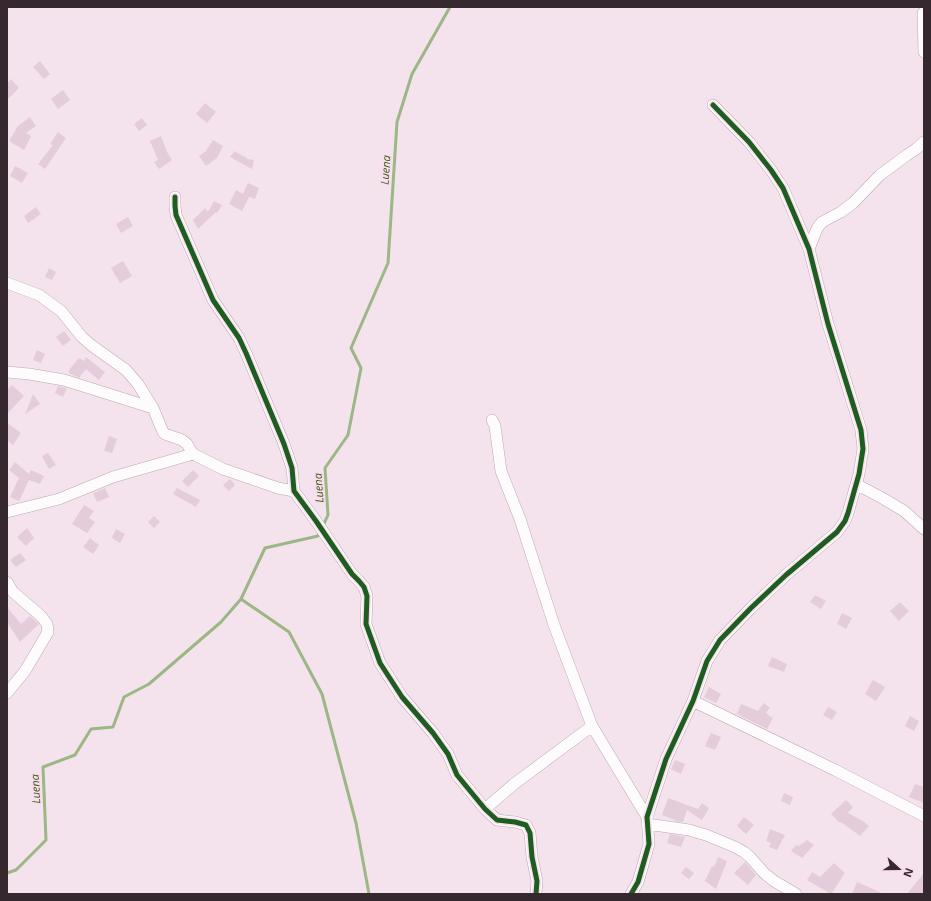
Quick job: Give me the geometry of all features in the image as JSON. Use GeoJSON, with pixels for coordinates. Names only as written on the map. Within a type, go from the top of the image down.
{"type":"FeatureCollection","features":[{"type":"Feature","properties":{"kind":"street"},"geometry":{"type":"LineString","coordinates":[[923,13],[924,52]]}},
{"type":"Feature","properties":{"kind":"street"},"geometry":{"type":"LineString","coordinates":[[631,894],[638,882],[649,844],[647,820],[666,759],[693,701],[707,661],[720,640],[751,608],[786,575],[837,532],[845,521],[848,513],[863,449],[861,430],[828,324],[809,249],[784,188],[749,142],[714,104]]}},
{"type":"Feature","properties":{"kind":"street"},"geometry":{"type":"LineString","coordinates":[[809,249],[818,227],[822,222],[841,212],[853,203],[880,175],[924,142]]}},
{"type":"Feature","properties":{"kind":"street"},"geometry":{"type":"LineString","coordinates":[[175,197],[176,215],[213,300],[239,338],[246,352],[284,444],[292,468],[294,491],[352,574],[364,587],[367,596],[366,624],[380,663],[402,697],[433,733],[448,754],[458,775],[485,809],[497,820],[516,822],[526,825],[530,833],[536,881],[536,894]]}},
{"type":"Feature","properties":{"kind":"street"},"geometry":{"type":"LineString","coordinates":[[800,226],[818,227]]}},
{"type":"Feature","properties":{"kind":"street"},"geometry":{"type":"LineString","coordinates":[[7,283],[39,295],[60,311],[82,337],[91,345],[126,370],[138,384],[153,408],[163,432],[182,440],[187,444],[193,454],[222,469],[278,488],[294,491]]}},
{"type":"Feature","properties":{"kind":"street"},"geometry":{"type":"LineString","coordinates":[[7,372],[64,380],[153,408]]}},
{"type":"Feature","properties":{"kind":"street"},"geometry":{"type":"LineString","coordinates":[[492,420],[495,426],[501,471],[520,519],[554,625],[592,726],[647,820],[706,835],[735,847],[750,857],[764,873],[774,881],[796,894]]}},
{"type":"Feature","properties":{"kind":"street"},"geometry":{"type":"LineString","coordinates":[[7,512],[59,499],[113,477],[193,454]]}},
{"type":"Feature","properties":{"kind":"street"},"geometry":{"type":"LineString","coordinates":[[856,484],[904,511],[924,529]]}},
{"type":"Feature","properties":{"kind":"street"},"geometry":{"type":"LineString","coordinates":[[7,582],[13,592],[41,616],[47,624],[48,632],[25,671],[7,693]]}},
{"type":"Feature","properties":{"kind":"street"},"geometry":{"type":"LineString","coordinates":[[693,701],[924,816]]}},
{"type":"Feature","properties":{"kind":"street"},"geometry":{"type":"LineString","coordinates":[[485,809],[514,784],[592,726]]}},
{"type":"Feature","properties":{"kind":"building"},"geometry":{"type":"Polygon","coordinates":[[[40,61],[50,74],[44,79],[33,67],[40,61]]]}},
{"type":"Feature","properties":{"kind":"building"},"geometry":{"type":"Polygon","coordinates":[[[11,79],[19,88],[7,100],[7,84],[11,79]]]}},
{"type":"Feature","properties":{"kind":"building"},"geometry":{"type":"Polygon","coordinates":[[[63,90],[70,100],[58,109],[51,99],[63,90]]]}},
{"type":"Feature","properties":{"kind":"building"},"geometry":{"type":"Polygon","coordinates":[[[205,103],[216,112],[207,123],[196,114],[205,103]]]}},
{"type":"Feature","properties":{"kind":"building"},"geometry":{"type":"Polygon","coordinates":[[[30,117],[36,126],[26,133],[31,136],[24,150],[9,141],[18,126],[30,117]]]}},
{"type":"Feature","properties":{"kind":"building"},"geometry":{"type":"Polygon","coordinates":[[[142,118],[147,125],[139,131],[134,124],[142,118]]]}},
{"type":"Feature","properties":{"kind":"building"},"geometry":{"type":"Polygon","coordinates":[[[58,132],[66,138],[45,169],[38,164],[53,145],[50,144],[58,132]]]}},
{"type":"Feature","properties":{"kind":"building"},"geometry":{"type":"Polygon","coordinates":[[[161,136],[167,152],[172,160],[159,169],[154,162],[158,160],[150,141],[161,136]]]}},
{"type":"Feature","properties":{"kind":"building"},"geometry":{"type":"Polygon","coordinates":[[[213,140],[223,146],[217,158],[206,166],[199,156],[206,151],[213,140]]]}},
{"type":"Feature","properties":{"kind":"building"},"geometry":{"type":"Polygon","coordinates":[[[234,151],[247,159],[254,160],[252,169],[230,157],[234,151]]]}},
{"type":"Feature","properties":{"kind":"building"},"geometry":{"type":"Polygon","coordinates":[[[15,166],[28,173],[22,183],[10,176],[15,166]]]}},
{"type":"Feature","properties":{"kind":"building"},"geometry":{"type":"Polygon","coordinates":[[[248,183],[259,188],[255,199],[244,195],[249,197],[242,211],[229,204],[236,190],[243,194],[248,183]]]}},
{"type":"Feature","properties":{"kind":"building"},"geometry":{"type":"Polygon","coordinates":[[[214,201],[222,205],[217,213],[216,212],[198,229],[193,220],[205,208],[208,212],[214,201]]]}},
{"type":"Feature","properties":{"kind":"building"},"geometry":{"type":"Polygon","coordinates":[[[36,207],[41,214],[28,223],[24,216],[36,207]]]}},
{"type":"Feature","properties":{"kind":"building"},"geometry":{"type":"Polygon","coordinates":[[[128,217],[133,226],[121,233],[116,224],[128,217]]]}},
{"type":"Feature","properties":{"kind":"building"},"geometry":{"type":"Polygon","coordinates":[[[123,261],[132,276],[120,283],[111,268],[123,261]]]}},
{"type":"Feature","properties":{"kind":"building"},"geometry":{"type":"Polygon","coordinates":[[[49,268],[56,272],[52,280],[45,277],[49,268]]]}},
{"type":"Feature","properties":{"kind":"building"},"geometry":{"type":"Polygon","coordinates":[[[64,331],[71,340],[63,346],[56,337],[64,331]]]}},
{"type":"Feature","properties":{"kind":"building"},"geometry":{"type":"Polygon","coordinates":[[[37,350],[45,354],[41,363],[33,360],[37,350]]]}},
{"type":"Feature","properties":{"kind":"building"},"geometry":{"type":"Polygon","coordinates":[[[86,357],[105,372],[99,380],[86,369],[79,378],[69,373],[69,370],[79,358],[84,361],[86,357]]]}},
{"type":"Feature","properties":{"kind":"building"},"geometry":{"type":"Polygon","coordinates":[[[12,385],[24,396],[7,414],[7,390],[12,385]]]}},
{"type":"Feature","properties":{"kind":"building"},"geometry":{"type":"Polygon","coordinates":[[[58,386],[67,388],[63,397],[55,393],[58,386]]]}},
{"type":"Feature","properties":{"kind":"building"},"geometry":{"type":"Polygon","coordinates":[[[33,394],[40,404],[25,414],[33,394]]]}},
{"type":"Feature","properties":{"kind":"building"},"geometry":{"type":"Polygon","coordinates":[[[7,423],[21,433],[13,445],[7,440],[7,423]]]}},
{"type":"Feature","properties":{"kind":"building"},"geometry":{"type":"Polygon","coordinates":[[[109,436],[117,439],[112,453],[104,451],[109,436]]]}},
{"type":"Feature","properties":{"kind":"building"},"geometry":{"type":"Polygon","coordinates":[[[48,453],[56,465],[49,469],[42,456],[48,453]]]}},
{"type":"Feature","properties":{"kind":"building"},"geometry":{"type":"Polygon","coordinates":[[[15,462],[29,474],[31,470],[44,476],[40,484],[29,480],[19,501],[10,497],[19,478],[9,470],[15,462]]]}},
{"type":"Feature","properties":{"kind":"building"},"geometry":{"type":"Polygon","coordinates":[[[193,470],[199,476],[188,487],[182,481],[193,470]]]}},
{"type":"Feature","properties":{"kind":"building"},"geometry":{"type":"Polygon","coordinates":[[[230,479],[235,485],[229,491],[223,485],[230,479]]]}},
{"type":"Feature","properties":{"kind":"building"},"geometry":{"type":"Polygon","coordinates":[[[105,488],[109,497],[97,502],[93,493],[105,488]]]}},
{"type":"Feature","properties":{"kind":"building"},"geometry":{"type":"Polygon","coordinates":[[[177,488],[200,500],[196,507],[173,494],[177,488]]]}},
{"type":"Feature","properties":{"kind":"building"},"geometry":{"type":"Polygon","coordinates":[[[84,505],[94,511],[89,518],[95,522],[87,533],[72,524],[84,505]]]}},
{"type":"Feature","properties":{"kind":"building"},"geometry":{"type":"Polygon","coordinates":[[[154,516],[160,522],[154,528],[148,522],[154,516]]]}},
{"type":"Feature","properties":{"kind":"building"},"geometry":{"type":"Polygon","coordinates":[[[27,528],[34,538],[26,546],[17,537],[27,528]]]}},
{"type":"Feature","properties":{"kind":"building"},"geometry":{"type":"Polygon","coordinates":[[[116,529],[125,534],[120,543],[112,538],[116,529]]]}},
{"type":"Feature","properties":{"kind":"building"},"geometry":{"type":"Polygon","coordinates":[[[90,538],[99,545],[93,554],[83,547],[90,538]]]}},
{"type":"Feature","properties":{"kind":"building"},"geometry":{"type":"Polygon","coordinates":[[[20,553],[26,560],[16,567],[10,560],[20,553]]]}},
{"type":"Feature","properties":{"kind":"building"},"geometry":{"type":"Polygon","coordinates":[[[815,595],[826,601],[821,609],[810,602],[815,595]]]}},
{"type":"Feature","properties":{"kind":"building"},"geometry":{"type":"Polygon","coordinates":[[[900,602],[909,611],[899,621],[890,611],[900,602]]]}},
{"type":"Feature","properties":{"kind":"building"},"geometry":{"type":"Polygon","coordinates":[[[7,607],[21,624],[30,616],[39,624],[20,642],[7,622],[7,607]]]}},
{"type":"Feature","properties":{"kind":"building"},"geometry":{"type":"Polygon","coordinates":[[[842,613],[852,618],[846,629],[837,624],[842,613]]]}},
{"type":"Feature","properties":{"kind":"building"},"geometry":{"type":"Polygon","coordinates":[[[772,657],[787,664],[784,672],[768,666],[772,657]]]}},
{"type":"Feature","properties":{"kind":"building"},"geometry":{"type":"Polygon","coordinates":[[[873,680],[885,687],[876,701],[865,694],[873,680]]]}},
{"type":"Feature","properties":{"kind":"building"},"geometry":{"type":"Polygon","coordinates":[[[709,687],[721,694],[716,703],[704,697],[709,687]]]}},
{"type":"Feature","properties":{"kind":"building"},"geometry":{"type":"Polygon","coordinates":[[[764,703],[770,708],[766,713],[773,718],[767,729],[737,714],[741,704],[758,711],[764,703]]]}},
{"type":"Feature","properties":{"kind":"building"},"geometry":{"type":"Polygon","coordinates":[[[828,707],[837,712],[832,720],[823,715],[828,707]]]}},
{"type":"Feature","properties":{"kind":"building"},"geometry":{"type":"Polygon","coordinates":[[[910,716],[919,721],[914,731],[905,726],[910,716]]]}},
{"type":"Feature","properties":{"kind":"building"},"geometry":{"type":"Polygon","coordinates":[[[711,733],[721,737],[715,750],[705,746],[711,733]]]}},
{"type":"Feature","properties":{"kind":"building"},"geometry":{"type":"Polygon","coordinates":[[[675,760],[685,764],[681,774],[671,769],[675,760]]]}},
{"type":"Feature","properties":{"kind":"building"},"geometry":{"type":"Polygon","coordinates":[[[915,784],[924,787],[924,803],[909,797],[915,784]]]}},
{"type":"Feature","properties":{"kind":"building"},"geometry":{"type":"Polygon","coordinates":[[[784,793],[793,797],[790,805],[781,801],[784,793]]]}},
{"type":"Feature","properties":{"kind":"building"},"geometry":{"type":"Polygon","coordinates":[[[668,798],[698,809],[702,803],[709,808],[702,820],[687,810],[683,822],[674,821],[675,820],[662,815],[668,798]]]}},
{"type":"Feature","properties":{"kind":"building"},"geometry":{"type":"Polygon","coordinates":[[[846,800],[853,807],[848,813],[869,826],[860,836],[841,822],[840,823],[831,814],[846,800]]]}},
{"type":"Feature","properties":{"kind":"building"},"geometry":{"type":"Polygon","coordinates":[[[744,817],[754,825],[746,834],[737,826],[744,817]]]}},
{"type":"Feature","properties":{"kind":"building"},"geometry":{"type":"Polygon","coordinates":[[[770,829],[785,835],[777,850],[769,847],[771,843],[766,841],[770,829]]]}},
{"type":"Feature","properties":{"kind":"building"},"geometry":{"type":"Polygon","coordinates":[[[670,834],[685,837],[681,847],[667,843],[670,834]]]}},
{"type":"Feature","properties":{"kind":"building"},"geometry":{"type":"Polygon","coordinates":[[[807,840],[814,845],[802,858],[791,851],[796,845],[799,846],[807,840]]]}},
{"type":"Feature","properties":{"kind":"building"},"geometry":{"type":"Polygon","coordinates":[[[718,857],[727,861],[716,889],[705,881],[712,866],[714,867],[718,857]]]}},
{"type":"Feature","properties":{"kind":"building"},"geometry":{"type":"Polygon","coordinates":[[[745,862],[756,875],[748,885],[734,873],[745,862]]]}},
{"type":"Feature","properties":{"kind":"building"},"geometry":{"type":"Polygon","coordinates":[[[834,863],[845,873],[831,894],[807,880],[812,872],[820,877],[834,863]]]}},
{"type":"Feature","properties":{"kind":"building"},"geometry":{"type":"Polygon","coordinates":[[[686,867],[694,873],[689,879],[681,873],[686,867]]]}},
{"type":"Feature","properties":{"kind":"building"},"geometry":{"type":"Polygon","coordinates":[[[924,873],[924,894],[907,894],[924,873]]]}},
{"type":"Feature","properties":{"kind":"building"},"geometry":{"type":"Polygon","coordinates":[[[857,882],[884,894],[852,894],[857,882]]]}},
{"type":"Feature","properties":{"kind":"waterway","name":"Luena"},"geometry":{"type":"LineString","coordinates":[[323,526],[328,515],[325,468],[348,435],[361,368],[351,348],[388,263],[397,122],[412,74],[450,7]]}},
{"type":"Feature","properties":{"kind":"waterway","name":"Luena"},"geometry":{"type":"LineString","coordinates":[[7,873],[16,870],[46,840],[43,767],[75,755],[91,729],[113,727],[124,697],[149,684],[221,622],[241,599],[265,548],[318,536],[320,531]]}},
{"type":"Feature","properties":{"kind":"waterway"},"geometry":{"type":"LineString","coordinates":[[241,599],[289,632],[322,694],[356,823],[369,894]]}},
{"type":"Feature","properties":{"kind":"cycle path"},"geometry":{"type":"LineString","coordinates":[[631,894],[638,882],[649,844],[647,817],[666,759],[693,701],[707,661],[720,640],[751,608],[786,575],[837,532],[845,521],[848,513],[859,474],[863,449],[861,430],[828,324],[809,249],[783,188],[749,142],[713,105]]}},
{"type":"Feature","properties":{"kind":"cycle path"},"geometry":{"type":"LineString","coordinates":[[175,197],[176,215],[213,300],[239,338],[284,444],[292,468],[294,491],[352,574],[364,587],[367,596],[366,624],[380,663],[402,697],[433,733],[448,754],[457,775],[485,809],[497,820],[526,825],[530,833],[532,857],[537,881],[536,894]]}}]}
